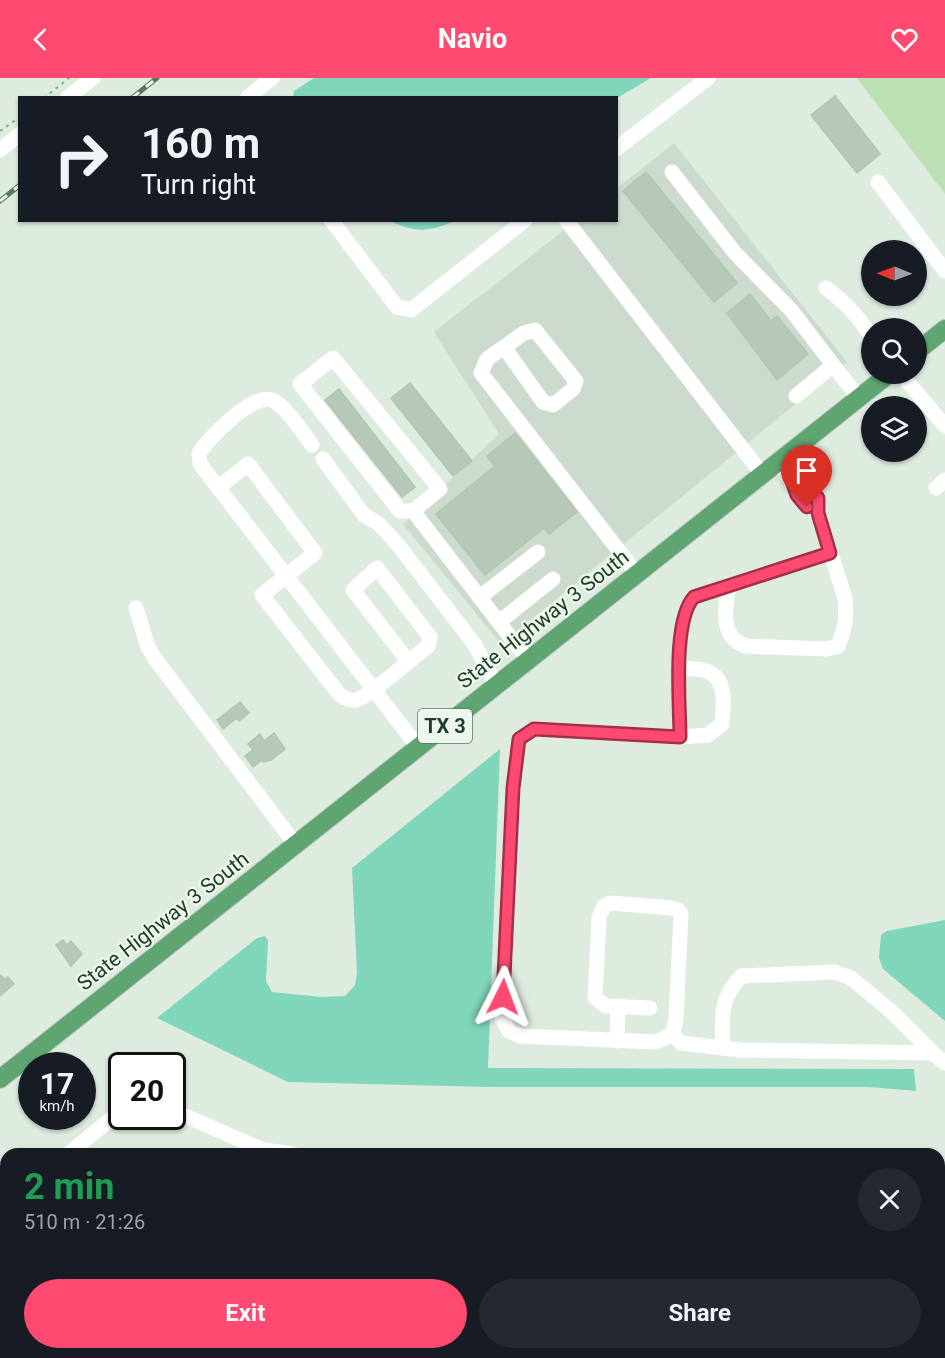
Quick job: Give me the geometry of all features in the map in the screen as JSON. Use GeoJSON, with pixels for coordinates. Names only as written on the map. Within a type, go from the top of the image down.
{"type":"FeatureCollection","features":[{"type":"Feature","properties":{"kind":"main road"},"geometry":{"type":"LineString","coordinates":[[927,343],[945,329]]}},
{"type":"Feature","properties":{"kind":"main road","name":"State Highway 3 South"},"geometry":{"type":"LineString","coordinates":[[0,1079],[876,384]]}},
{"type":"Feature","properties":{"kind":"street"},"geometry":{"type":"LineString","coordinates":[[70,96],[93,78]]}},
{"type":"Feature","properties":{"kind":"street"},"geometry":{"type":"LineString","coordinates":[[250,96],[272,78]]}},
{"type":"Feature","properties":{"kind":"street"},"geometry":{"type":"LineString","coordinates":[[618,147],[708,78]]}},
{"type":"Feature","properties":{"kind":"street"},"geometry":{"type":"LineString","coordinates":[[0,150],[18,136]]}},
{"type":"Feature","properties":{"kind":"street"},"geometry":{"type":"LineString","coordinates":[[672,172],[735,253],[792,311],[859,398]]}},
{"type":"Feature","properties":{"kind":"street"},"geometry":{"type":"LineString","coordinates":[[878,182],[945,271]]}},
{"type":"Feature","properties":{"kind":"street"},"geometry":{"type":"LineString","coordinates":[[333,222],[397,307],[411,310],[522,222]]}},
{"type":"Feature","properties":{"kind":"street"},"geometry":{"type":"LineString","coordinates":[[568,222],[762,474]]}},
{"type":"Feature","properties":{"kind":"street"},"geometry":{"type":"LineString","coordinates":[[826,288],[844,301],[861,321]]}},
{"type":"Feature","properties":{"kind":"street"},"geometry":{"type":"LineString","coordinates":[[504,347],[543,402],[553,405],[573,389],[576,381],[535,330],[524,333],[504,347],[487,360],[481,373],[637,574]]}},
{"type":"Feature","properties":{"kind":"street"},"geometry":{"type":"LineString","coordinates":[[333,358],[440,489],[413,511],[400,511],[300,384],[333,358]]}},
{"type":"Feature","properties":{"kind":"street"},"geometry":{"type":"LineString","coordinates":[[795,396],[833,365]]}},
{"type":"Feature","properties":{"kind":"street"},"geometry":{"type":"LineString","coordinates":[[909,384],[945,426]]}},
{"type":"Feature","properties":{"kind":"street"},"geometry":{"type":"LineString","coordinates":[[312,445],[285,411],[271,400],[261,400],[249,404],[205,445],[199,453],[200,464],[418,747]]}},
{"type":"Feature","properties":{"kind":"street"},"geometry":{"type":"LineString","coordinates":[[323,459],[364,515],[379,524],[399,546],[475,645],[496,686]]}},
{"type":"Feature","properties":{"kind":"street"},"geometry":{"type":"LineString","coordinates":[[729,586],[725,618],[727,631],[739,644],[827,649],[838,646],[846,625],[847,611],[818,513],[807,507],[797,495],[792,481],[777,462]]}},
{"type":"Feature","properties":{"kind":"street"},"geometry":{"type":"LineString","coordinates":[[219,488],[248,464],[315,554],[262,595],[339,694],[347,699],[357,700],[428,646],[430,637],[377,568],[353,590],[408,661]]}},
{"type":"Feature","properties":{"kind":"street"},"geometry":{"type":"LineString","coordinates":[[413,511],[528,660]]}},
{"type":"Feature","properties":{"kind":"street"},"geometry":{"type":"LineString","coordinates":[[480,597],[538,552]]}},
{"type":"Feature","properties":{"kind":"street"},"geometry":{"type":"LineString","coordinates":[[680,737],[681,627],[688,604],[694,597],[830,553]]}},
{"type":"Feature","properties":{"kind":"street"},"geometry":{"type":"LineString","coordinates":[[499,622],[553,579]]}},
{"type":"Feature","properties":{"kind":"street"},"geometry":{"type":"LineString","coordinates":[[136,608],[146,641],[156,660],[296,845]]}},
{"type":"Feature","properties":{"kind":"street"},"geometry":{"type":"LineString","coordinates":[[673,1034],[656,1042],[520,1036],[509,1031],[502,1019],[513,788],[519,739],[534,729],[680,737],[708,735],[722,724],[723,698],[720,681],[708,671],[680,668]]}},
{"type":"Feature","properties":{"kind":"street"},"geometry":{"type":"LineString","coordinates":[[650,1008],[606,1006],[596,998],[600,911],[610,903],[678,910],[681,914],[676,1018],[673,1034]]}},
{"type":"Feature","properties":{"kind":"street"},"geometry":{"type":"LineString","coordinates":[[723,1048],[722,1010],[732,986],[742,975],[836,972],[851,978],[881,1002],[939,1058]]}},
{"type":"Feature","properties":{"kind":"street"},"geometry":{"type":"LineString","coordinates":[[616,1041],[618,1006]]}},
{"type":"Feature","properties":{"kind":"street"},"geometry":{"type":"LineString","coordinates":[[673,1034],[681,1043],[723,1048],[939,1058]]}},
{"type":"Feature","properties":{"kind":"street"},"geometry":{"type":"LineString","coordinates":[[186,1117],[253,1148]]}},
{"type":"Feature","properties":{"kind":"street"},"geometry":{"type":"LineString","coordinates":[[75,1148],[108,1121]]}},
{"type":"Feature","properties":{"kind":"path"},"geometry":{"type":"LineString","coordinates":[[46,96],[69,78]]}},
{"type":"Feature","properties":{"kind":"path"},"geometry":{"type":"LineString","coordinates":[[0,131],[18,118]]}},
{"type":"Feature","properties":{"kind":"shaded area"},"geometry":{"type":"Polygon","coordinates":[[[314,78],[651,78],[618,97],[293,96],[294,91],[314,78]]]}},
{"type":"Feature","properties":{"kind":"shaded area"},"geometry":{"type":"Polygon","coordinates":[[[857,78],[945,78],[945,194],[857,78]]]}},
{"type":"Feature","properties":{"kind":"shaded area"},"geometry":{"type":"Polygon","coordinates":[[[674,143],[847,362],[501,644],[403,524],[499,434],[434,332],[575,222],[618,222],[618,187],[674,143]]]}},
{"type":"Feature","properties":{"kind":"shaded area"},"geometry":{"type":"Polygon","coordinates":[[[393,222],[451,222],[422,230],[393,222]]]}},
{"type":"Feature","properties":{"kind":"shaded area"},"geometry":{"type":"Polygon","coordinates":[[[500,749],[488,1068],[914,1069],[916,1091],[869,1087],[489,1087],[288,1082],[157,1018],[257,938],[265,936],[268,940],[266,981],[272,992],[322,997],[345,996],[355,985],[357,973],[352,868],[500,749]]]}},
{"type":"Feature","properties":{"kind":"shaded area"},"geometry":{"type":"Polygon","coordinates":[[[945,920],[945,1021],[883,969],[879,958],[881,935],[887,931],[945,920]]]}},
{"type":"Feature","properties":{"kind":"building"},"geometry":{"type":"Polygon","coordinates":[[[835,96],[880,154],[857,173],[811,115],[835,96]]]}},
{"type":"Feature","properties":{"kind":"building"},"geometry":{"type":"Polygon","coordinates":[[[646,172],[737,283],[714,302],[623,191],[646,172]]]}},
{"type":"Feature","properties":{"kind":"building"},"geometry":{"type":"Polygon","coordinates":[[[750,294],[771,321],[777,316],[808,354],[777,380],[727,313],[750,294]]]}},
{"type":"Feature","properties":{"kind":"building"},"geometry":{"type":"Polygon","coordinates":[[[410,383],[472,461],[453,476],[391,398],[410,383]]]}},
{"type":"Feature","properties":{"kind":"building"},"geometry":{"type":"Polygon","coordinates":[[[339,389],[415,487],[402,497],[325,400],[339,389]]]}},
{"type":"Feature","properties":{"kind":"building"},"geometry":{"type":"Polygon","coordinates":[[[515,433],[577,512],[549,534],[544,528],[485,575],[436,514],[495,466],[487,456],[515,433]]]}},
{"type":"Feature","properties":{"kind":"building"},"geometry":{"type":"Polygon","coordinates":[[[240,702],[249,713],[239,721],[237,718],[223,729],[217,720],[240,702]]]}},
{"type":"Feature","properties":{"kind":"building"},"geometry":{"type":"Polygon","coordinates":[[[274,733],[285,749],[271,760],[263,762],[262,760],[253,767],[245,756],[253,750],[248,744],[260,734],[264,741],[274,733]]]}},
{"type":"Feature","properties":{"kind":"building"},"geometry":{"type":"Polygon","coordinates":[[[63,940],[67,945],[71,941],[82,954],[71,966],[56,945],[63,940]]]}},
{"type":"Feature","properties":{"kind":"building"},"geometry":{"type":"Polygon","coordinates":[[[0,975],[5,979],[8,977],[14,984],[0,996],[0,975]]]}},
{"type":"Feature","properties":{"kind":"railway"},"geometry":{"type":"LineString","coordinates":[[134,96],[157,78]]}},
{"type":"Feature","properties":{"kind":"railway"},"geometry":{"type":"LineString","coordinates":[[0,201],[18,187]]}},
{"type":"Feature","properties":{"kind":"route"},"geometry":{"type":"LineString","coordinates":[[503,997],[513,788],[519,739],[534,729],[680,737],[681,627],[688,604],[694,597],[830,553],[818,513],[818,498],[808,484],[792,481],[797,495],[807,507]]}}]}
